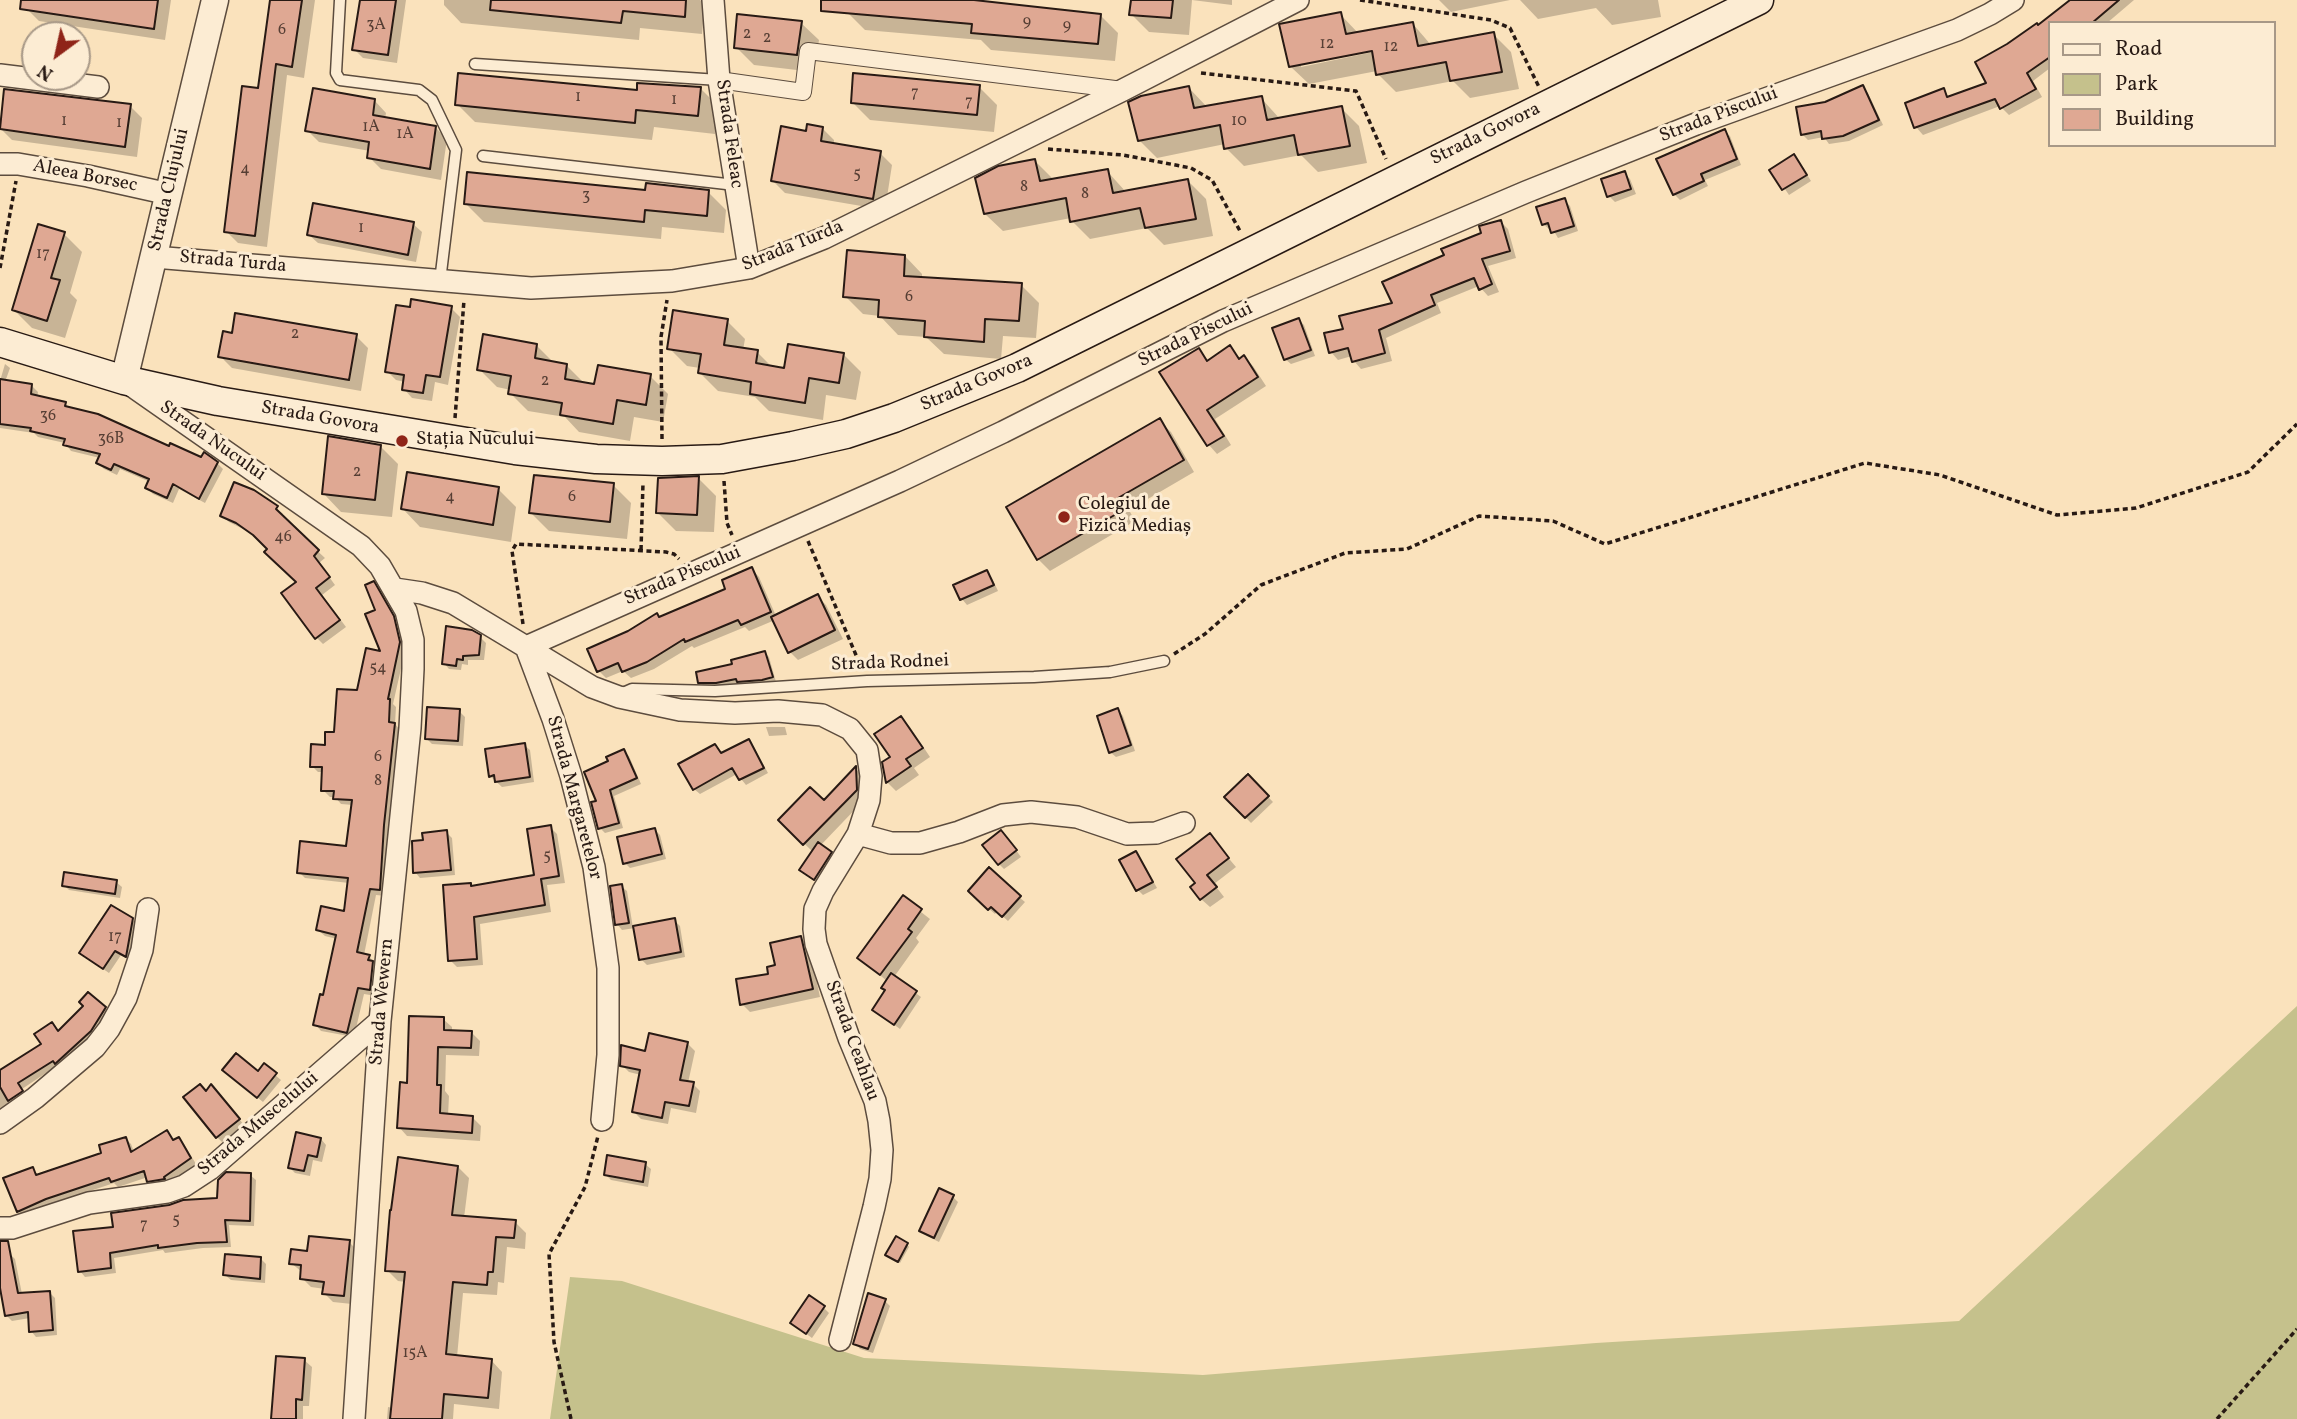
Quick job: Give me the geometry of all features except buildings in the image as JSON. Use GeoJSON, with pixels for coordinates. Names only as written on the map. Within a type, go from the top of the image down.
{"type":"FeatureCollection","features":[{"type":"Feature","properties":{"kind":"main road","name":"Strada Govora"},"geometry":{"type":"LineString","coordinates":[[124,380],[218,401],[454,441],[596,459],[722,459],[846,434],[944,399],[1017,368],[1548,105],[1728,9],[1759,0]]}},
{"type":"Feature","properties":{"kind":"main road","name":"Strada Nucului"},"geometry":{"type":"LineString","coordinates":[[0,342],[124,380]]}},
{"type":"Feature","properties":{"kind":"street","name":"Strada Clujului"},"geometry":{"type":"LineString","coordinates":[[124,380],[215,0]]}},
{"type":"Feature","properties":{"kind":"street","name":"Strada Feleac"},"geometry":{"type":"LineString","coordinates":[[713,0],[719,79],[748,268]]}},
{"type":"Feature","properties":{"kind":"street","name":"Strada Turda"},"geometry":{"type":"LineString","coordinates":[[154,257],[531,288],[672,281],[748,268],[824,238],[1123,90],[1272,7],[1298,0]]}},
{"type":"Feature","properties":{"kind":"street","name":"Strada Piscului"},"geometry":{"type":"LineString","coordinates":[[526,647],[802,526],[1003,432],[1223,321],[1696,124],[1957,30],[2013,0]]}},
{"type":"Feature","properties":{"kind":"street"},"geometry":{"type":"LineString","coordinates":[[719,79],[803,92],[808,51],[1123,90]]}},
{"type":"Feature","properties":{"kind":"street"},"geometry":{"type":"LineString","coordinates":[[0,75],[98,87]]}},
{"type":"Feature","properties":{"kind":"street","name":"Aleea Borsec"},"geometry":{"type":"LineString","coordinates":[[9,164],[88,176],[169,194]]}},
{"type":"Feature","properties":{"kind":"street","name":"Strada Nucului"},"geometry":{"type":"LineString","coordinates":[[124,380],[361,547],[380,566],[395,589]]}},
{"type":"Feature","properties":{"kind":"street"},"geometry":{"type":"LineString","coordinates":[[395,589],[422,593],[453,603],[526,647]]}},
{"type":"Feature","properties":{"kind":"street","name":"Strada Wewern"},"geometry":{"type":"LineString","coordinates":[[354,1419],[380,1021],[410,728],[413,669],[413,640],[407,611],[395,589]]}},
{"type":"Feature","properties":{"kind":"street","name":"Strada Ceahlau"},"geometry":{"type":"LineString","coordinates":[[526,647],[592,687],[619,697],[680,710],[735,713],[778,711],[822,715],[850,729],[867,750],[871,776],[869,800],[858,834],[815,909],[814,929],[816,944],[849,1038],[875,1101],[882,1150],[874,1207],[840,1340]]}},
{"type":"Feature","properties":{"kind":"street","name":"Strada Margaretelor"},"geometry":{"type":"LineString","coordinates":[[526,647],[561,741],[594,867],[608,968],[608,1055],[602,1120]]}},
{"type":"Feature","properties":{"kind":"street"},"geometry":{"type":"LineString","coordinates":[[858,834],[891,843],[920,844],[1003,815],[1031,812],[1077,817],[1127,834],[1156,833],[1184,823]]}},
{"type":"Feature","properties":{"kind":"street"},"geometry":{"type":"LineString","coordinates":[[0,1123],[35,1098],[96,1047],[109,1030],[126,998],[142,950],[148,909]]}},
{"type":"Feature","properties":{"kind":"street","name":"Strada Muscelului"},"geometry":{"type":"LineString","coordinates":[[0,1228],[12,1228],[89,1203],[167,1192],[184,1186],[210,1169],[380,1021]]}},
{"type":"Feature","properties":{"kind":"lane"},"geometry":{"type":"LineString","coordinates":[[340,0],[336,73],[340,80],[419,90],[432,100],[456,150],[440,281]]}},
{"type":"Feature","properties":{"kind":"lane"},"geometry":{"type":"LineString","coordinates":[[475,64],[719,79]]}},
{"type":"Feature","properties":{"kind":"lane"},"geometry":{"type":"LineString","coordinates":[[483,156],[736,185]]}},
{"type":"Feature","properties":{"kind":"lane","name":"Strada Rodnei"},"geometry":{"type":"LineString","coordinates":[[619,697],[632,689],[715,691],[867,681],[1110,672],[1164,661]]}},
{"type":"Feature","properties":{"kind":"path"},"geometry":{"type":"LineString","coordinates":[[1360,0],[1492,20],[1510,28],[1548,105]]}},
{"type":"Feature","properties":{"kind":"path"},"geometry":{"type":"LineString","coordinates":[[1164,68],[1356,91],[1395,179]]}},
{"type":"Feature","properties":{"kind":"path"},"geometry":{"type":"LineString","coordinates":[[1015,143],[1027,148],[1123,155],[1191,168],[1212,180],[1251,251]]}},
{"type":"Feature","properties":{"kind":"path"},"geometry":{"type":"LineString","coordinates":[[0,268],[9,164]]}},
{"type":"Feature","properties":{"kind":"path"},"geometry":{"type":"LineString","coordinates":[[642,550],[653,461],[661,337],[672,281]]}},
{"type":"Feature","properties":{"kind":"path"},"geometry":{"type":"LineString","coordinates":[[454,441],[465,283]]}},
{"type":"Feature","properties":{"kind":"path"},"geometry":{"type":"LineString","coordinates":[[1164,661],[1205,634],[1261,585],[1345,553],[1408,549],[1479,516],[1553,521],[1605,544],[1865,463],[1940,475],[2057,515],[2136,508],[2248,472],[2297,425]]}},
{"type":"Feature","properties":{"kind":"path"},"geometry":{"type":"LineString","coordinates":[[722,459],[727,523],[741,552]]}},
{"type":"Feature","properties":{"kind":"path"},"geometry":{"type":"LineString","coordinates":[[802,526],[867,681]]}},
{"type":"Feature","properties":{"kind":"path"},"geometry":{"type":"LineString","coordinates":[[526,647],[512,551],[516,544],[674,554],[679,559],[685,578]]}},
{"type":"Feature","properties":{"kind":"path"},"geometry":{"type":"LineString","coordinates":[[571,1419],[554,1342],[550,1254],[585,1187],[602,1120]]}},
{"type":"Feature","properties":{"kind":"path"},"geometry":{"type":"LineString","coordinates":[[2217,1419],[2297,1329]]}},
{"type":"Feature","properties":{"kind":"green space"},"geometry":{"type":"Polygon","coordinates":[[[2297,1006],[2297,1419],[550,1419],[570,1277],[622,1281],[864,1358],[1203,1375],[1596,1343],[1959,1321],[2297,1006]]]}},
{"type":"Feature","properties":{"kind":"place","name":"Stația Nucului"},"geometry":{"type":"Point","coordinates":[402,441]}},
{"type":"Feature","properties":{"kind":"place","name":"Colegiul de Fizică Mediaș"},"geometry":{"type":"Point","coordinates":[1064,517]}}]}
